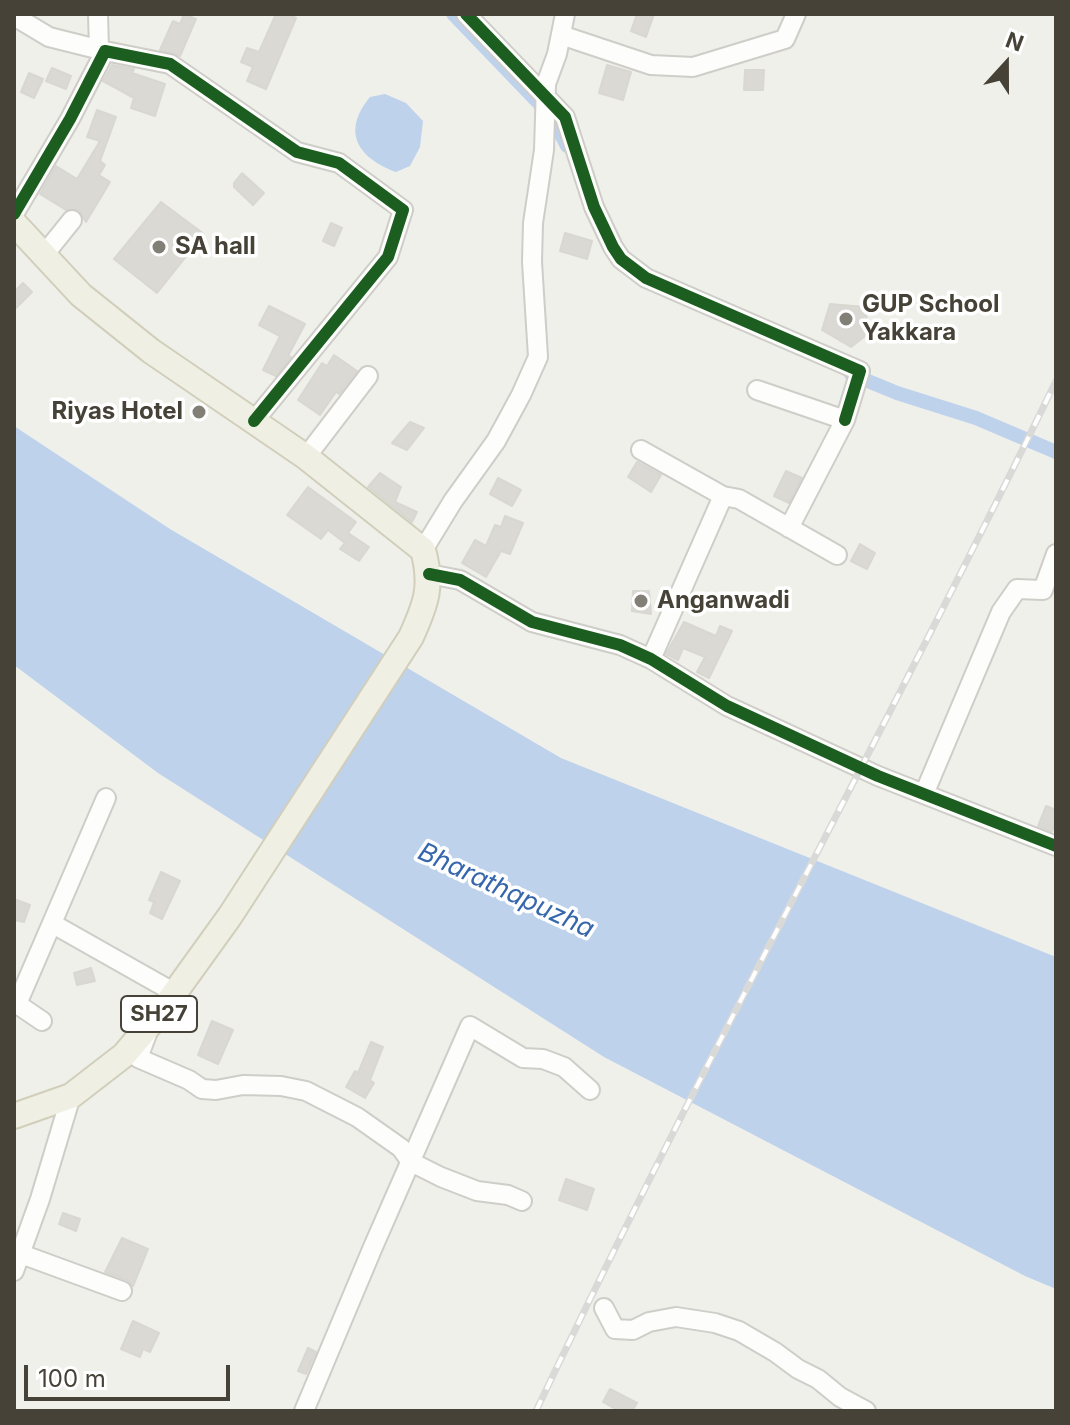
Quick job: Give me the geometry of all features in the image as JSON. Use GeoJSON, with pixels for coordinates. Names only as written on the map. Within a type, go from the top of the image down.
{"type":"FeatureCollection","features":[{"type":"Feature","properties":{"kind":"main road"},"geometry":{"type":"LineString","coordinates":[[14,223],[81,295],[151,351],[306,457],[423,550]]}},
{"type":"Feature","properties":{"kind":"main road","name":"SH27"},"geometry":{"type":"LineString","coordinates":[[14,1116],[71,1096],[124,1055],[175,993],[411,637],[427,604],[429,574],[423,550]]}},
{"type":"Feature","properties":{"kind":"street"},"geometry":{"type":"LineString","coordinates":[[14,214],[63,132],[102,50],[98,14]]}},
{"type":"Feature","properties":{"kind":"street"},"geometry":{"type":"LineString","coordinates":[[466,14],[546,107],[565,117],[594,207],[621,259],[646,278],[860,371],[845,420],[789,528]]}},
{"type":"Feature","properties":{"kind":"street"},"geometry":{"type":"LineString","coordinates":[[423,550],[496,441],[538,357],[532,262],[533,223],[544,150],[546,84],[565,14]]}},
{"type":"Feature","properties":{"kind":"street"},"geometry":{"type":"LineString","coordinates":[[561,35],[651,65],[693,67],[785,39],[796,14]]}},
{"type":"Feature","properties":{"kind":"street"},"geometry":{"type":"LineString","coordinates":[[14,16],[49,37],[170,64],[297,152],[339,163],[403,210],[388,257],[254,421]]}},
{"type":"Feature","properties":{"kind":"street"},"geometry":{"type":"LineString","coordinates":[[43,256],[72,220]]}},
{"type":"Feature","properties":{"kind":"street"},"geometry":{"type":"LineString","coordinates":[[306,457],[368,376]]}},
{"type":"Feature","properties":{"kind":"street"},"geometry":{"type":"LineString","coordinates":[[757,390],[845,420]]}},
{"type":"Feature","properties":{"kind":"street"},"geometry":{"type":"LineString","coordinates":[[641,450],[723,496],[739,499],[837,555]]}},
{"type":"Feature","properties":{"kind":"street"},"geometry":{"type":"LineString","coordinates":[[651,659],[723,496]]}},
{"type":"Feature","properties":{"kind":"street"},"geometry":{"type":"LineString","coordinates":[[1043,590],[1056,554]]}},
{"type":"Feature","properties":{"kind":"street"},"geometry":{"type":"LineString","coordinates":[[429,574],[460,580],[532,622],[620,645],[651,659],[727,706],[878,776],[1056,846]]}},
{"type":"Feature","properties":{"kind":"street"},"geometry":{"type":"LineString","coordinates":[[924,794],[1001,612],[1017,589],[1043,590],[1056,604]]}},
{"type":"Feature","properties":{"kind":"street"},"geometry":{"type":"LineString","coordinates":[[42,1021],[17,1004],[106,798]]}},
{"type":"Feature","properties":{"kind":"street"},"geometry":{"type":"LineString","coordinates":[[53,924],[175,993]]}},
{"type":"Feature","properties":{"kind":"street"},"geometry":{"type":"LineString","coordinates":[[153,1020],[138,1058],[189,1080],[202,1089],[243,1085],[281,1086],[306,1091],[357,1117],[401,1148],[411,1162],[477,1191],[508,1195],[522,1201]]}},
{"type":"Feature","properties":{"kind":"street"},"geometry":{"type":"LineString","coordinates":[[304,1411],[470,1026],[523,1058],[543,1059],[564,1067],[590,1090]]}},
{"type":"Feature","properties":{"kind":"street"},"geometry":{"type":"LineString","coordinates":[[71,1096],[18,1262],[122,1291]]}},
{"type":"Feature","properties":{"kind":"street"},"geometry":{"type":"LineString","coordinates":[[604,1308],[615,1329],[633,1330],[649,1322],[676,1317],[715,1323],[739,1331],[866,1411]]}},
{"type":"Feature","properties":{"kind":"water"},"geometry":{"type":"Polygon","coordinates":[[[385,94],[406,103],[423,121],[420,147],[410,166],[396,172],[363,151],[355,132],[361,110],[370,97],[385,94]]]}},
{"type":"Feature","properties":{"kind":"water","name":"Bharathapuzha"},"geometry":{"type":"Polygon","coordinates":[[[14,426],[170,529],[561,758],[1056,957],[1056,1289],[1025,1276],[604,1057],[158,773],[14,665],[14,426]]]}},
{"type":"Feature","properties":{"kind":"building"},"geometry":{"type":"Polygon","coordinates":[[[184,14],[196,19],[180,56],[160,50],[173,21],[180,24],[184,14]]]}},
{"type":"Feature","properties":{"kind":"building"},"geometry":{"type":"Polygon","coordinates":[[[276,14],[296,18],[266,89],[247,81],[253,67],[241,62],[247,48],[259,52],[276,14]]]}},
{"type":"Feature","properties":{"kind":"building"},"geometry":{"type":"Polygon","coordinates":[[[637,14],[654,14],[646,37],[631,31],[637,14]]]}},
{"type":"Feature","properties":{"kind":"building"},"geometry":{"type":"Polygon","coordinates":[[[112,65],[134,69],[132,73],[165,84],[155,116],[131,108],[134,98],[103,81],[112,65]]]}},
{"type":"Feature","properties":{"kind":"building"},"geometry":{"type":"Polygon","coordinates":[[[607,65],[631,72],[623,100],[599,93],[607,65]]]}},
{"type":"Feature","properties":{"kind":"building"},"geometry":{"type":"Polygon","coordinates":[[[52,68],[71,76],[66,89],[46,81],[52,68]]]}},
{"type":"Feature","properties":{"kind":"building"},"geometry":{"type":"Polygon","coordinates":[[[745,70],[764,70],[763,90],[744,90],[745,70]]]}},
{"type":"Feature","properties":{"kind":"building"},"geometry":{"type":"Polygon","coordinates":[[[29,73],[43,79],[34,98],[21,92],[29,73]]]}},
{"type":"Feature","properties":{"kind":"building"},"geometry":{"type":"Polygon","coordinates":[[[97,110],[116,117],[100,161],[105,165],[99,175],[110,182],[86,222],[79,210],[66,210],[40,194],[56,166],[77,179],[100,141],[87,137],[97,110]]]}},
{"type":"Feature","properties":{"kind":"building"},"geometry":{"type":"Polygon","coordinates":[[[242,173],[264,193],[253,205],[234,187],[242,173]]]}},
{"type":"Feature","properties":{"kind":"building","name":"SA hall"},"geometry":{"type":"Polygon","coordinates":[[[161,202],[204,234],[157,293],[114,259],[161,202]]]}},
{"type":"Feature","properties":{"kind":"building"},"geometry":{"type":"Polygon","coordinates":[[[331,223],[342,228],[334,246],[323,241],[331,223]]]}},
{"type":"Feature","properties":{"kind":"building"},"geometry":{"type":"Polygon","coordinates":[[[565,233],[592,241],[587,259],[560,251],[565,233]]]}},
{"type":"Feature","properties":{"kind":"building"},"geometry":{"type":"Polygon","coordinates":[[[23,283],[32,292],[14,310],[14,292],[23,283]]]}},
{"type":"Feature","properties":{"kind":"building","name":"GUP School Yakkara"},"geometry":{"type":"Polygon","coordinates":[[[830,304],[865,307],[869,333],[851,347],[822,330],[830,304]]]}},
{"type":"Feature","properties":{"kind":"building"},"geometry":{"type":"Polygon","coordinates":[[[269,306],[305,324],[288,356],[291,357],[276,376],[263,370],[280,336],[259,325],[269,306]]]}},
{"type":"Feature","properties":{"kind":"building"},"geometry":{"type":"Polygon","coordinates":[[[334,355],[357,371],[339,394],[336,392],[320,415],[298,400],[322,363],[327,366],[334,355]]]}},
{"type":"Feature","properties":{"kind":"building"},"geometry":{"type":"Polygon","coordinates":[[[410,422],[424,428],[407,450],[392,443],[410,422]]]}},
{"type":"Feature","properties":{"kind":"building"},"geometry":{"type":"Polygon","coordinates":[[[637,462],[661,475],[651,492],[628,477],[637,462]]]}},
{"type":"Feature","properties":{"kind":"building"},"geometry":{"type":"Polygon","coordinates":[[[786,471],[802,478],[789,503],[774,496],[786,471]]]}},
{"type":"Feature","properties":{"kind":"building"},"geometry":{"type":"Polygon","coordinates":[[[380,473],[401,487],[395,502],[417,512],[412,522],[368,487],[380,473]]]}},
{"type":"Feature","properties":{"kind":"building"},"geometry":{"type":"Polygon","coordinates":[[[498,478],[521,490],[512,506],[490,494],[498,478]]]}},
{"type":"Feature","properties":{"kind":"building"},"geometry":{"type":"Polygon","coordinates":[[[308,487],[356,522],[348,533],[369,547],[359,561],[340,549],[345,543],[328,530],[321,539],[287,515],[308,487]]]}},
{"type":"Feature","properties":{"kind":"building"},"geometry":{"type":"Polygon","coordinates":[[[505,516],[523,523],[510,554],[501,551],[486,577],[462,563],[475,540],[486,546],[495,525],[501,527],[505,516]]]}},
{"type":"Feature","properties":{"kind":"building"},"geometry":{"type":"Polygon","coordinates":[[[860,544],[875,553],[867,569],[851,561],[860,544]]]}},
{"type":"Feature","properties":{"kind":"building","name":"Anganwadi"},"geometry":{"type":"Polygon","coordinates":[[[633,591],[649,591],[651,614],[632,611],[633,591]]]}},
{"type":"Feature","properties":{"kind":"building"},"geometry":{"type":"Polygon","coordinates":[[[684,622],[716,636],[720,626],[732,631],[709,678],[697,672],[705,657],[683,648],[678,660],[666,654],[684,622]]]}},
{"type":"Feature","properties":{"kind":"building"},"geometry":{"type":"Polygon","coordinates":[[[1046,806],[1056,810],[1052,832],[1038,826],[1046,806]]]}},
{"type":"Feature","properties":{"kind":"building"},"geometry":{"type":"Polygon","coordinates":[[[161,872],[180,881],[162,919],[150,913],[154,902],[149,900],[161,872]]]}},
{"type":"Feature","properties":{"kind":"building"},"geometry":{"type":"Polygon","coordinates":[[[14,899],[30,905],[24,922],[14,920],[14,899]]]}},
{"type":"Feature","properties":{"kind":"building"},"geometry":{"type":"Polygon","coordinates":[[[91,968],[95,981],[77,985],[74,973],[91,968]]]}},
{"type":"Feature","properties":{"kind":"building"},"geometry":{"type":"Polygon","coordinates":[[[212,1021],[233,1030],[218,1064],[198,1055],[212,1021]]]}},
{"type":"Feature","properties":{"kind":"building"},"geometry":{"type":"Polygon","coordinates":[[[371,1042],[383,1047],[370,1080],[374,1083],[365,1098],[346,1087],[355,1071],[358,1073],[371,1042]]]}},
{"type":"Feature","properties":{"kind":"building"},"geometry":{"type":"Polygon","coordinates":[[[566,1179],[594,1189],[587,1210],[559,1200],[566,1179]]]}},
{"type":"Feature","properties":{"kind":"building"},"geometry":{"type":"Polygon","coordinates":[[[63,1213],[80,1219],[76,1231],[59,1224],[63,1213]]]}},
{"type":"Feature","properties":{"kind":"building"},"geometry":{"type":"Polygon","coordinates":[[[122,1238],[148,1249],[133,1286],[127,1280],[105,1272],[122,1238]]]}},
{"type":"Feature","properties":{"kind":"building"},"geometry":{"type":"Polygon","coordinates":[[[133,1321],[159,1333],[150,1352],[143,1349],[140,1357],[121,1349],[133,1321]]]}},
{"type":"Feature","properties":{"kind":"building"},"geometry":{"type":"Polygon","coordinates":[[[308,1348],[316,1352],[306,1374],[298,1371],[308,1348]]]}},
{"type":"Feature","properties":{"kind":"building"},"geometry":{"type":"Polygon","coordinates":[[[610,1389],[637,1403],[632,1411],[619,1411],[603,1402],[610,1389]]]}},
{"type":"Feature","properties":{"kind":"waterway"},"geometry":{"type":"LineString","coordinates":[[453,14],[552,117],[567,146]]}},
{"type":"Feature","properties":{"kind":"waterway"},"geometry":{"type":"LineString","coordinates":[[851,374],[897,393],[976,418],[1056,452]]}},
{"type":"Feature","properties":{"kind":"railway"},"geometry":{"type":"LineString","coordinates":[[536,1411],[663,1152],[1056,381]]}},
{"type":"Feature","properties":{"kind":"cycle path"},"geometry":{"type":"LineString","coordinates":[[466,14],[565,117],[594,207],[621,259],[646,278],[860,371],[845,420]]}},
{"type":"Feature","properties":{"kind":"cycle path"},"geometry":{"type":"LineString","coordinates":[[14,214],[70,119],[105,51],[170,64],[297,152],[339,163],[403,210],[388,257],[254,421]]}},
{"type":"Feature","properties":{"kind":"cycle path"},"geometry":{"type":"LineString","coordinates":[[429,574],[460,580],[532,622],[620,645],[651,659],[727,706],[878,776],[1056,846]]}},
{"type":"Feature","properties":{"kind":"place","name":"SA hall"},"geometry":{"type":"Point","coordinates":[159,247]}},
{"type":"Feature","properties":{"kind":"place","name":"GUP School Yakkara"},"geometry":{"type":"Point","coordinates":[846,319]}},
{"type":"Feature","properties":{"kind":"place","name":"Riyas Hotel"},"geometry":{"type":"Point","coordinates":[199,412]}},
{"type":"Feature","properties":{"kind":"place","name":"Anganwadi"},"geometry":{"type":"Point","coordinates":[641,601]}}]}
